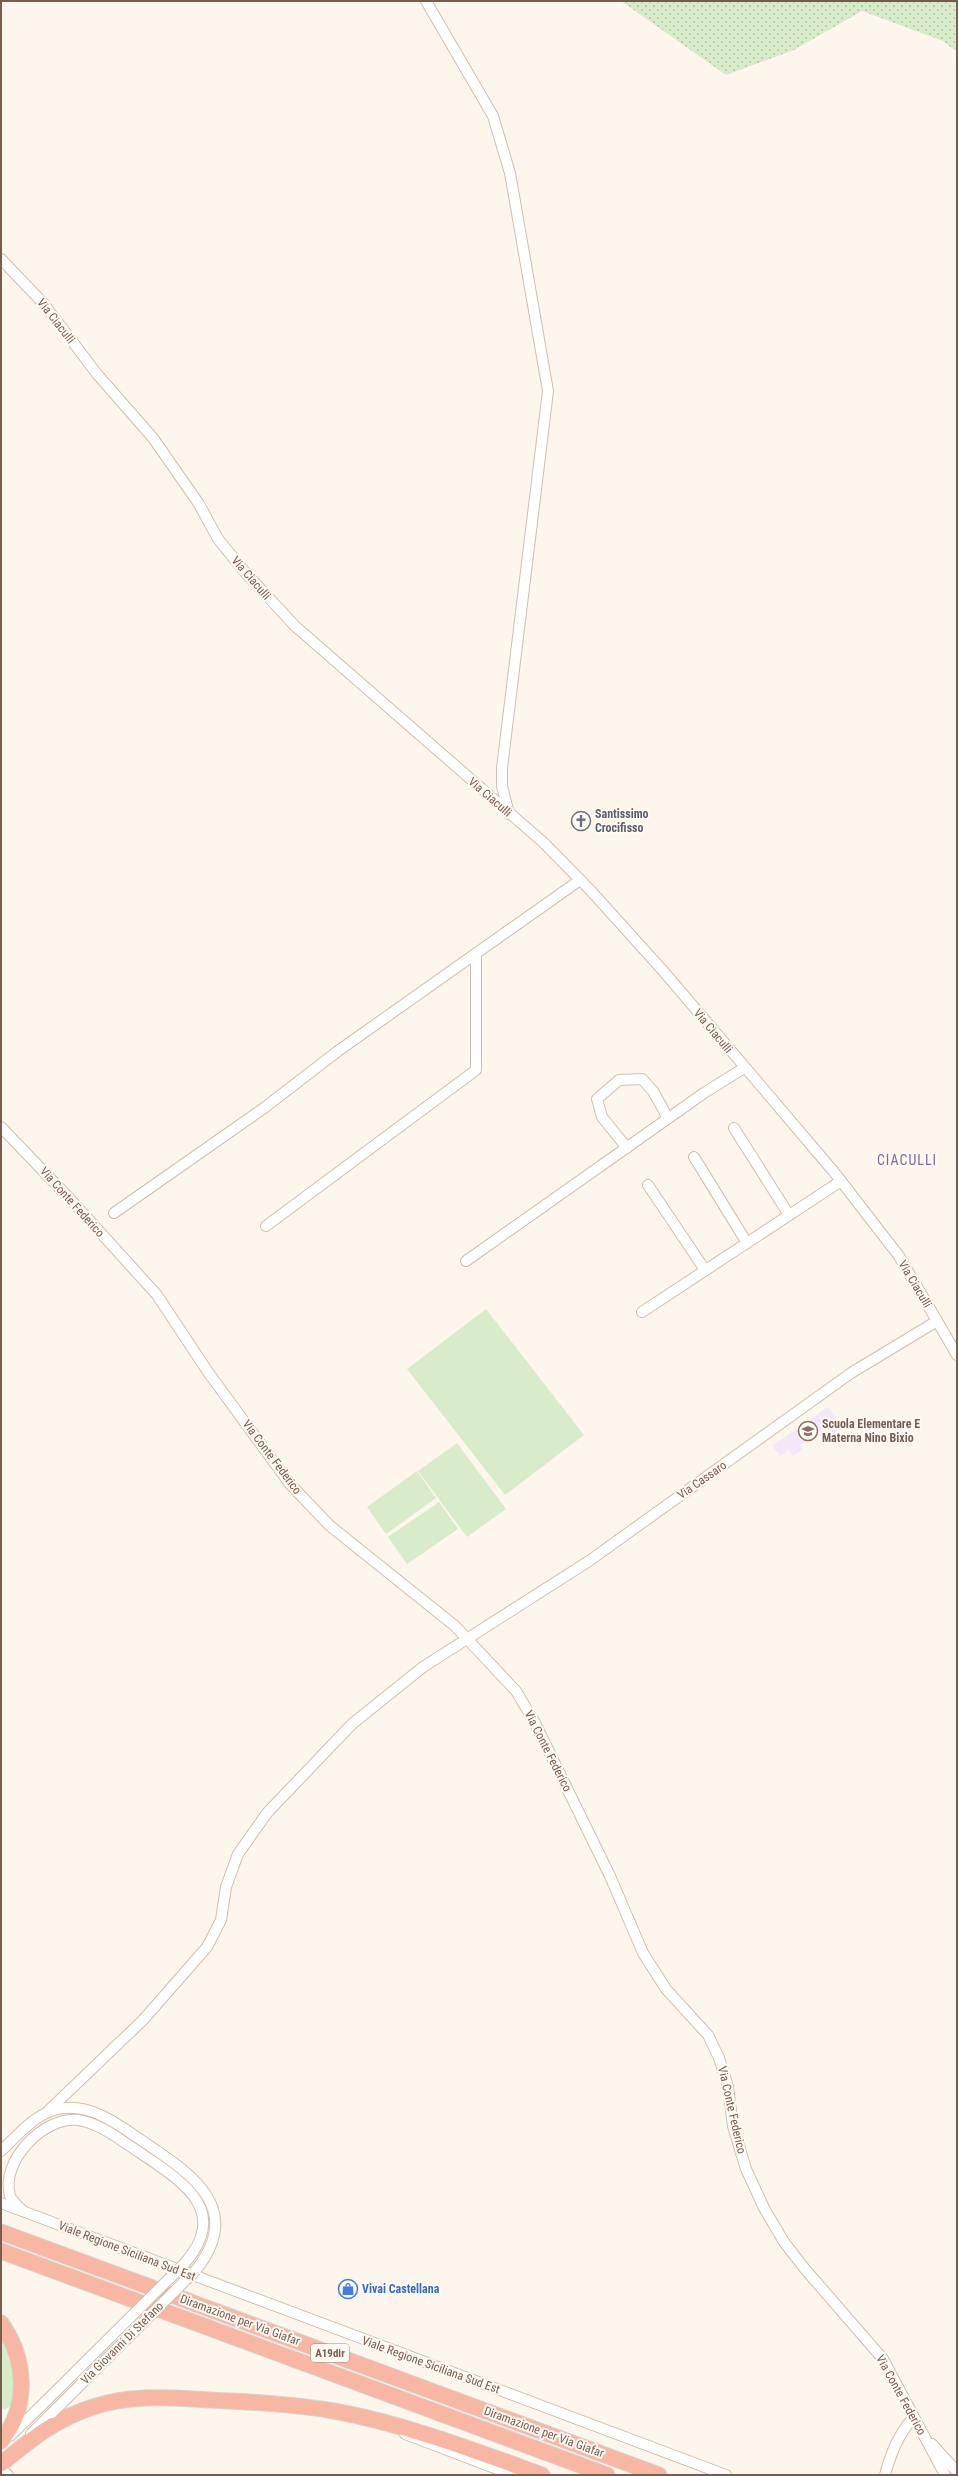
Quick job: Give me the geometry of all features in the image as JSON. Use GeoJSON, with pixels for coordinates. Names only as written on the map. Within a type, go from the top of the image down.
{"type":"FeatureCollection","features":[{"type":"Feature","properties":{"kind":"highway","name":"Diramazione per Via Giafar"},"geometry":{"type":"LineString","coordinates":[[1,2232],[659,2475]]}},
{"type":"Feature","properties":{"kind":"highway","name":"Diramazione per Via Giafar"},"geometry":{"type":"LineString","coordinates":[[1,2251],[607,2475]]}},
{"type":"Feature","properties":{"kind":"highway"},"geometry":{"type":"LineString","coordinates":[[1,2323],[11,2338],[18,2356],[22,2386],[14,2419],[1,2443]]}},
{"type":"Feature","properties":{"kind":"highway"},"geometry":{"type":"LineString","coordinates":[[1,2464],[38,2434],[73,2415],[116,2401],[154,2397],[271,2403],[358,2416],[412,2430],[542,2475]]}},
{"type":"Feature","properties":{"kind":"street"},"geometry":{"type":"LineString","coordinates":[[426,1],[493,116],[510,173],[548,391],[502,768],[502,786],[509,814]]}},
{"type":"Feature","properties":{"kind":"street","name":"Via Ciaculli"},"geometry":{"type":"LineString","coordinates":[[1,259],[44,304],[97,374],[153,438],[199,504],[218,539],[244,571],[295,626],[544,843],[665,973],[841,1181],[899,1256],[957,1355]]}},
{"type":"Feature","properties":{"kind":"street"},"geometry":{"type":"LineString","coordinates":[[114,1213],[264,1108],[338,1051],[476,955],[580,880]]}},
{"type":"Feature","properties":{"kind":"street"},"geometry":{"type":"LineString","coordinates":[[266,1226],[476,1070],[476,955]]}},
{"type":"Feature","properties":{"kind":"street"},"geometry":{"type":"LineString","coordinates":[[466,1260],[668,1118],[744,1068]]}},
{"type":"Feature","properties":{"kind":"street"},"geometry":{"type":"LineString","coordinates":[[627,1148],[602,1117],[597,1099],[619,1080],[642,1079],[653,1091],[668,1118]]}},
{"type":"Feature","properties":{"kind":"street","name":"Via Conte Federico"},"geometry":{"type":"LineString","coordinates":[[1,1127],[72,1200],[157,1295],[208,1372],[290,1484],[330,1525],[450,1622],[468,1639],[516,1691],[535,1723],[610,1876],[643,1953],[666,1989],[708,2035],[719,2058],[728,2087],[733,2126],[746,2169],[764,2208],[784,2242],[804,2269],[883,2359],[913,2418],[945,2475]]}},
{"type":"Feature","properties":{"kind":"street"},"geometry":{"type":"LineString","coordinates":[[734,1128],[789,1215]]}},
{"type":"Feature","properties":{"kind":"street"},"geometry":{"type":"LineString","coordinates":[[694,1157],[747,1243]]}},
{"type":"Feature","properties":{"kind":"street"},"geometry":{"type":"LineString","coordinates":[[642,1312],[841,1181]]}},
{"type":"Feature","properties":{"kind":"street"},"geometry":{"type":"LineString","coordinates":[[648,1185],[705,1270]]}},
{"type":"Feature","properties":{"kind":"street","name":"Via Cassaro"},"geometry":{"type":"LineString","coordinates":[[47,2112],[143,2020],[207,1947],[221,1920],[226,1887],[238,1854],[268,1813],[352,1724],[423,1667],[589,1561],[852,1373],[937,1321]]}},
{"type":"Feature","properties":{"kind":"street","name":"Via Giovanni Di Stefano"},"geometry":{"type":"LineString","coordinates":[[1,2151],[24,2129],[47,2112],[64,2108],[75,2108],[102,2115],[195,2179],[206,2192],[213,2210],[214,2225],[208,2252],[196,2270],[1,2464]]}},
{"type":"Feature","properties":{"kind":"street","name":"Via Giovanni Di Stefano"},"geometry":{"type":"LineString","coordinates":[[1,2443],[185,2263],[195,2251],[203,2225],[196,2198],[174,2177],[97,2126],[78,2120],[62,2121],[50,2126],[23,2149],[12,2167],[8,2185],[10,2197],[23,2212]]}},
{"type":"Feature","properties":{"kind":"street","name":"Viale Regione Siciliana Sud Est"},"geometry":{"type":"LineString","coordinates":[[1,2203],[726,2475]]}},
{"type":"Feature","properties":{"kind":"street"},"geometry":{"type":"LineString","coordinates":[[358,2416],[512,2475]]}},
{"type":"Feature","properties":{"kind":"street"},"geometry":{"type":"LineString","coordinates":[[885,2475],[895,2443],[901,2431],[913,2418]]}},
{"type":"Feature","properties":{"kind":"street"},"geometry":{"type":"LineString","coordinates":[[921,2432],[957,2472]]}},
{"type":"Feature","properties":{"kind":"street"},"geometry":{"type":"LineString","coordinates":[[1,2470],[8,2475]]}},
{"type":"Feature","properties":{"kind":"shaded area","name":"Scuola Elementare E Materna Nino Bixio"},"geometry":{"type":"Polygon","coordinates":[[[828,1407],[842,1428],[833,1434],[827,1427],[800,1445],[803,1450],[793,1456],[789,1450],[780,1456],[772,1446],[828,1407]]]}},
{"type":"Feature","properties":{"kind":"green space"},"geometry":{"type":"Polygon","coordinates":[[[621,1],[957,1],[957,52],[943,41],[862,11],[794,50],[726,75],[621,1]]]}},
{"type":"Feature","properties":{"kind":"green space"},"geometry":{"type":"Polygon","coordinates":[[[486,1309],[584,1435],[505,1495],[407,1369],[486,1309]]]}},
{"type":"Feature","properties":{"kind":"green space"},"geometry":{"type":"Polygon","coordinates":[[[457,1443],[506,1509],[467,1537],[418,1471],[457,1443]]]}},
{"type":"Feature","properties":{"kind":"green space"},"geometry":{"type":"Polygon","coordinates":[[[417,1471],[436,1498],[386,1534],[367,1507],[417,1471]]]}},
{"type":"Feature","properties":{"kind":"green space"},"geometry":{"type":"Polygon","coordinates":[[[439,1502],[458,1529],[407,1564],[388,1537],[439,1502]]]}},
{"type":"Feature","properties":{"kind":"green space"},"geometry":{"type":"Polygon","coordinates":[[[1,2335],[11,2361],[14,2378],[11,2406],[4,2410],[1,2406],[1,2335]]]}},
{"type":"Feature","properties":{"kind":"place","name":"Santissimo Crocifisso"},"geometry":{"type":"Point","coordinates":[581,821]}},
{"type":"Feature","properties":{"kind":"place","name":"Scuola Elementare E Materna Nino Bixio"},"geometry":{"type":"Point","coordinates":[808,1431]}},
{"type":"Feature","properties":{"kind":"place","name":"Vivai Castellana"},"geometry":{"type":"Point","coordinates":[348,2289]}},
{"type":"Feature","properties":{"kind":"district","name":"CIACULLI"},"geometry":{"type":"Point","coordinates":[907,1160]}}]}
